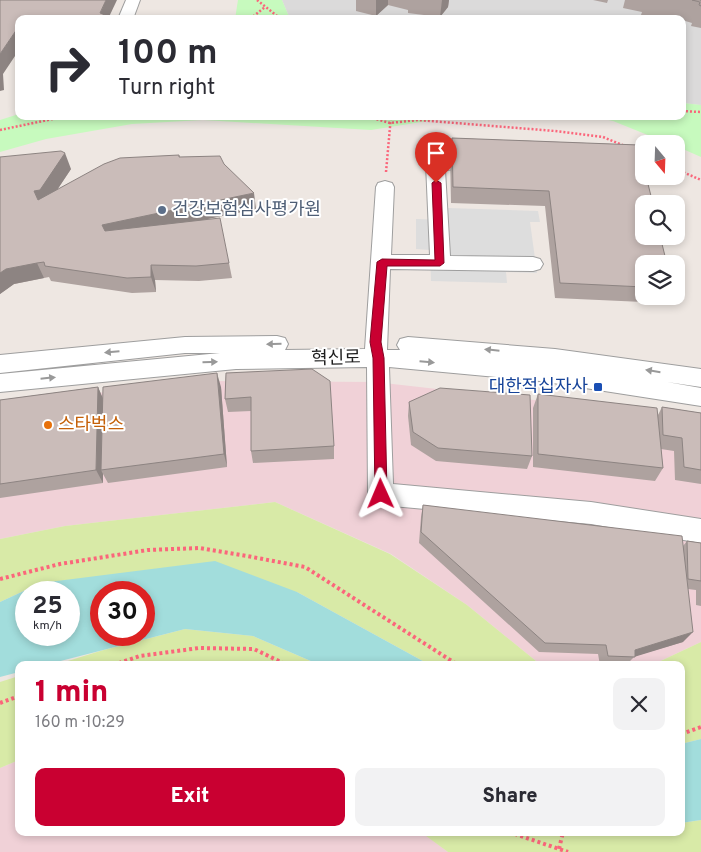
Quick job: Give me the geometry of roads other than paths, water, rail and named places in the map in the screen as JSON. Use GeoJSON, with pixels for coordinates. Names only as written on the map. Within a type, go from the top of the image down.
{"type":"FeatureCollection","features":[{"type":"Feature","properties":{"kind":"street"},"geometry":{"type":"LineString","coordinates":[[126,15],[133,0]]}},
{"type":"Feature","properties":{"kind":"street"},"geometry":{"type":"LineString","coordinates":[[440,263],[435,164],[451,164]]}},
{"type":"Feature","properties":{"kind":"street"},"geometry":{"type":"LineString","coordinates":[[385,187],[377,350],[381,494],[591,513],[701,531]]}},
{"type":"Feature","properties":{"kind":"street"},"geometry":{"type":"LineString","coordinates":[[382,262],[533,264]]}},
{"type":"Feature","properties":{"kind":"street","name":"혁신로"},"geometry":{"type":"LineString","coordinates":[[0,364],[185,345],[377,350],[487,350],[600,363],[701,378]]}},
{"type":"Feature","properties":{"kind":"street","name":"혁신로"},"geometry":{"type":"LineString","coordinates":[[0,382],[189,362],[377,350],[600,379],[701,397]]}},
{"type":"Feature","properties":{"kind":"water"},"geometry":{"type":"Polygon","coordinates":[[[215,561],[297,592],[423,661],[311,661],[253,636],[185,629],[155,637],[155,581],[90,581],[90,646],[119,646],[61,661],[15,661],[15,673],[0,677],[0,602],[15,595],[15,646],[80,646],[80,581],[57,581],[215,561]]]}},
{"type":"Feature","properties":{"kind":"water"},"geometry":{"type":"Polygon","coordinates":[[[701,739],[701,820],[685,822],[685,743],[701,739]]]}},
{"type":"Feature","properties":{"kind":"place","name":"건강보험심사평가원"},"geometry":{"type":"Point","coordinates":[162,210]}},
{"type":"Feature","properties":{"kind":"place","name":"대한적십자사"},"geometry":{"type":"Point","coordinates":[598,387]}},
{"type":"Feature","properties":{"kind":"place","name":"스타벅스"},"geometry":{"type":"Point","coordinates":[48,425]}}]}
